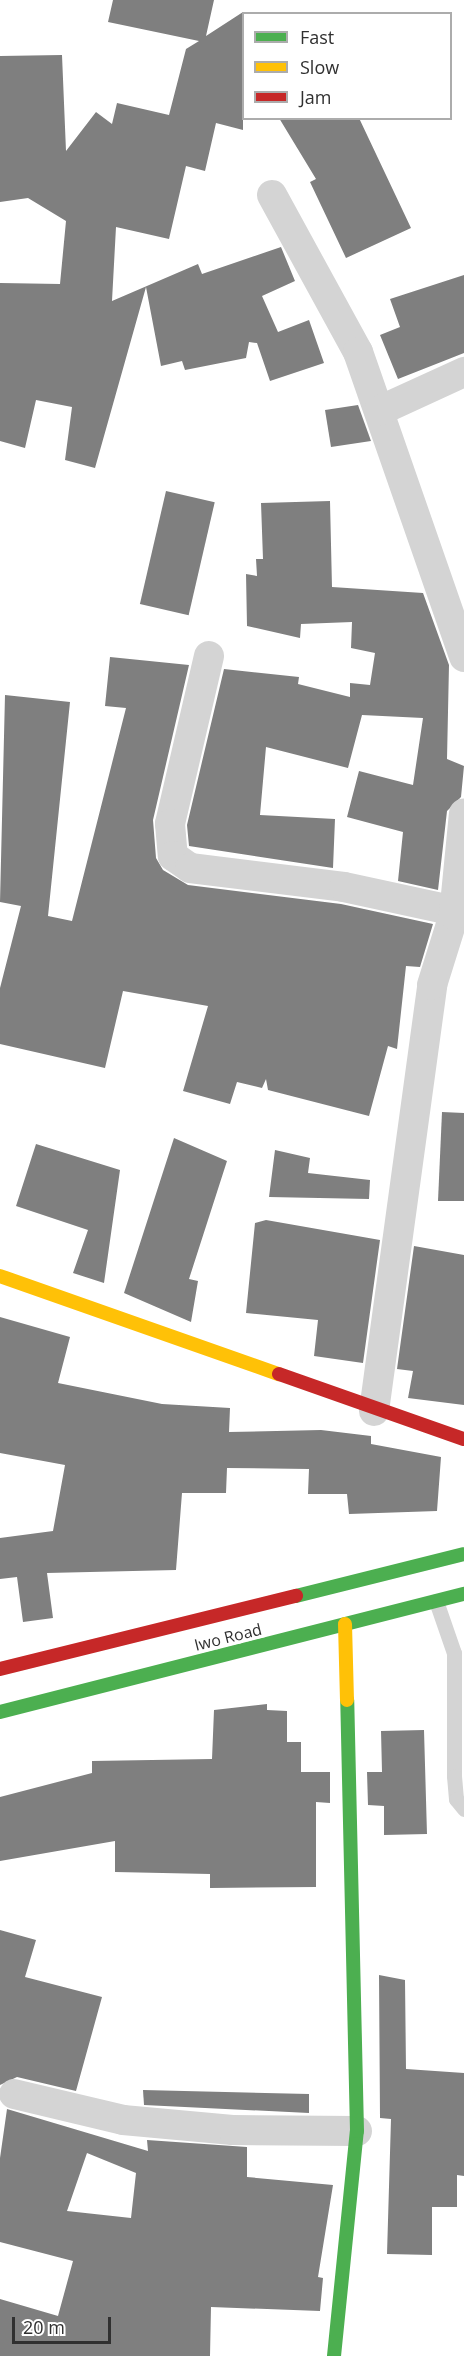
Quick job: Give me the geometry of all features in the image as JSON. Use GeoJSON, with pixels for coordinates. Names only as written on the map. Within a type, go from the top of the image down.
{"type":"FeatureCollection","features":[{"type":"Feature","properties":{"kind":"street"},"geometry":{"type":"LineString","coordinates":[[272,195],[358,352],[464,657]]}},
{"type":"Feature","properties":{"kind":"street"},"geometry":{"type":"LineString","coordinates":[[379,411],[464,372]]}},
{"type":"Feature","properties":{"kind":"street"},"geometry":{"type":"LineString","coordinates":[[209,656],[170,824],[173,856],[190,868],[344,888],[459,914]]}},
{"type":"Feature","properties":{"kind":"street"},"geometry":{"type":"LineString","coordinates":[[374,1411],[432,985],[459,914],[464,813]]}},
{"type":"Feature","properties":{"kind":"street"},"geometry":{"type":"LineString","coordinates":[[0,1276],[374,1411],[464,1439]]}},
{"type":"Feature","properties":{"kind":"street","name":"Iwo Road"},"geometry":{"type":"LineString","coordinates":[[0,1669],[464,1554]]}},
{"type":"Feature","properties":{"kind":"street","name":"Iwo Road"},"geometry":{"type":"LineString","coordinates":[[0,1712],[464,1594]]}},
{"type":"Feature","properties":{"kind":"street"},"geometry":{"type":"LineString","coordinates":[[334,2356],[357,2131],[345,1624]]}},
{"type":"Feature","properties":{"kind":"street"},"geometry":{"type":"LineString","coordinates":[[14,2094],[123,2120],[233,2130],[357,2131]]}},
{"type":"Feature","properties":{"kind":"lane"},"geometry":{"type":"LineString","coordinates":[[436,1601],[460,1668],[454,1776],[456,1799],[464,1809]]}},
{"type":"Feature","properties":{"kind":"building"},"geometry":{"type":"Polygon","coordinates":[[[113,0],[214,0],[206,36],[242,13],[243,130],[216,123],[205,171],[186,166],[169,239],[116,227],[112,301],[198,264],[202,274],[281,247],[295,281],[262,296],[278,332],[309,320],[324,363],[270,381],[257,343],[249,342],[246,358],[185,370],[182,361],[161,366],[146,287],[95,468],[65,460],[72,407],[36,400],[25,448],[0,441],[0,283],[60,284],[66,221],[28,198],[0,202],[0,56],[62,55],[66,151],[96,112],[112,124],[117,103],[169,115],[186,49],[199,41],[108,22],[113,0]]]}},
{"type":"Feature","properties":{"kind":"building"},"geometry":{"type":"Polygon","coordinates":[[[280,120],[360,120],[411,228],[346,258],[310,182],[316,179],[280,120]]]}},
{"type":"Feature","properties":{"kind":"building"},"geometry":{"type":"Polygon","coordinates":[[[464,275],[464,353],[398,379],[380,335],[400,327],[390,299],[464,275]]]}},
{"type":"Feature","properties":{"kind":"building"},"geometry":{"type":"Polygon","coordinates":[[[358,405],[371,441],[331,447],[325,410],[358,405]]]}},
{"type":"Feature","properties":{"kind":"building"},"geometry":{"type":"Polygon","coordinates":[[[166,491],[215,502],[189,615],[140,604],[166,491]]]}},
{"type":"Feature","properties":{"kind":"building"},"geometry":{"type":"Polygon","coordinates":[[[330,501],[332,587],[423,593],[449,665],[447,759],[464,766],[461,797],[447,811],[438,890],[398,881],[403,832],[347,817],[359,771],[413,785],[423,718],[362,715],[348,768],[266,747],[260,815],[335,819],[333,868],[189,846],[187,825],[224,669],[299,677],[298,684],[350,697],[350,683],[370,685],[375,653],[351,648],[352,622],[301,624],[300,638],[247,626],[246,574],[257,576],[256,559],[263,559],[261,503],[330,501]]]}},
{"type":"Feature","properties":{"kind":"building"},"geometry":{"type":"Polygon","coordinates":[[[110,657],[189,665],[153,820],[156,858],[163,870],[188,885],[341,904],[433,924],[420,967],[406,966],[397,1049],[388,1046],[369,1116],[268,1090],[266,1079],[262,1088],[237,1082],[230,1104],[183,1091],[208,1006],[123,991],[105,1068],[0,1044],[0,988],[21,906],[0,902],[5,695],[70,702],[48,916],[72,921],[126,708],[105,706],[110,657]]]}},
{"type":"Feature","properties":{"kind":"building"},"geometry":{"type":"Polygon","coordinates":[[[442,1112],[464,1113],[464,1201],[438,1201],[442,1112]]]}},
{"type":"Feature","properties":{"kind":"building"},"geometry":{"type":"Polygon","coordinates":[[[174,1138],[227,1161],[189,1279],[198,1281],[191,1322],[124,1293],[174,1138]]]}},
{"type":"Feature","properties":{"kind":"building"},"geometry":{"type":"Polygon","coordinates":[[[36,1144],[120,1170],[104,1283],[73,1273],[88,1230],[16,1206],[36,1144]]]}},
{"type":"Feature","properties":{"kind":"building"},"geometry":{"type":"Polygon","coordinates":[[[275,1150],[310,1158],[308,1173],[370,1180],[369,1199],[269,1197],[275,1150]]]}},
{"type":"Feature","properties":{"kind":"building"},"geometry":{"type":"Polygon","coordinates":[[[266,1220],[380,1240],[363,1363],[314,1356],[318,1320],[246,1313],[255,1223],[266,1220]]]}},
{"type":"Feature","properties":{"kind":"building"},"geometry":{"type":"Polygon","coordinates":[[[414,1246],[464,1255],[464,1405],[408,1398],[413,1371],[397,1369],[414,1246]]]}},
{"type":"Feature","properties":{"kind":"building"},"geometry":{"type":"Polygon","coordinates":[[[0,1317],[70,1337],[58,1383],[162,1404],[230,1408],[229,1432],[321,1430],[371,1436],[371,1444],[441,1457],[437,1511],[349,1514],[347,1494],[308,1494],[309,1469],[227,1468],[226,1493],[182,1493],[176,1570],[47,1573],[53,1618],[23,1622],[17,1577],[0,1579],[0,1538],[53,1531],[65,1465],[0,1453],[0,1317]]]}},
{"type":"Feature","properties":{"kind":"building"},"geometry":{"type":"Polygon","coordinates":[[[267,1704],[267,1710],[287,1711],[287,1742],[301,1742],[301,1772],[330,1772],[330,1803],[316,1802],[316,1887],[210,1888],[210,1874],[115,1872],[115,1841],[0,1861],[0,1797],[92,1773],[92,1761],[212,1759],[214,1710],[267,1704]]]}},
{"type":"Feature","properties":{"kind":"building"},"geometry":{"type":"Polygon","coordinates":[[[424,1730],[427,1834],[384,1835],[384,1806],[368,1805],[367,1772],[382,1772],[381,1731],[424,1730]]]}},
{"type":"Feature","properties":{"kind":"building"},"geometry":{"type":"Polygon","coordinates":[[[0,1930],[36,1940],[25,1977],[102,1997],[76,2091],[17,2077],[0,2085],[0,1930]]]}},
{"type":"Feature","properties":{"kind":"building"},"geometry":{"type":"Polygon","coordinates":[[[379,1975],[405,1980],[406,2069],[464,2073],[464,2176],[457,2175],[457,2207],[432,2207],[432,2255],[387,2254],[391,2119],[380,2118],[379,1975]]]}},
{"type":"Feature","properties":{"kind":"building"},"geometry":{"type":"Polygon","coordinates":[[[143,2090],[309,2094],[309,2113],[144,2105],[143,2090]]]}},
{"type":"Feature","properties":{"kind":"building"},"geometry":{"type":"Polygon","coordinates":[[[7,2109],[148,2151],[147,2140],[247,2147],[247,2177],[333,2185],[318,2277],[323,2278],[320,2311],[211,2307],[210,2356],[0,2356],[0,2299],[58,2316],[73,2261],[0,2242],[0,2158],[7,2109]],[[87,2153],[67,2211],[131,2218],[136,2173],[87,2153]]]}},
{"type":"Feature","properties":{"kind":"traffic: fast"},"geometry":{"type":"LineString","coordinates":[[296,1596],[464,1554]]}},
{"type":"Feature","properties":{"kind":"traffic: fast"},"geometry":{"type":"LineString","coordinates":[[0,1712],[464,1594]]}},
{"type":"Feature","properties":{"kind":"traffic: fast"},"geometry":{"type":"LineString","coordinates":[[334,2356],[357,2131],[347,1700]]}},
{"type":"Feature","properties":{"kind":"traffic: slow"},"geometry":{"type":"LineString","coordinates":[[0,1276],[279,1374]]}},
{"type":"Feature","properties":{"kind":"traffic: slow"},"geometry":{"type":"LineString","coordinates":[[345,1624],[347,1700]]}},
{"type":"Feature","properties":{"kind":"traffic: jam"},"geometry":{"type":"LineString","coordinates":[[279,1374],[464,1439]]}},
{"type":"Feature","properties":{"kind":"traffic: jam"},"geometry":{"type":"LineString","coordinates":[[0,1669],[296,1596]]}}]}
